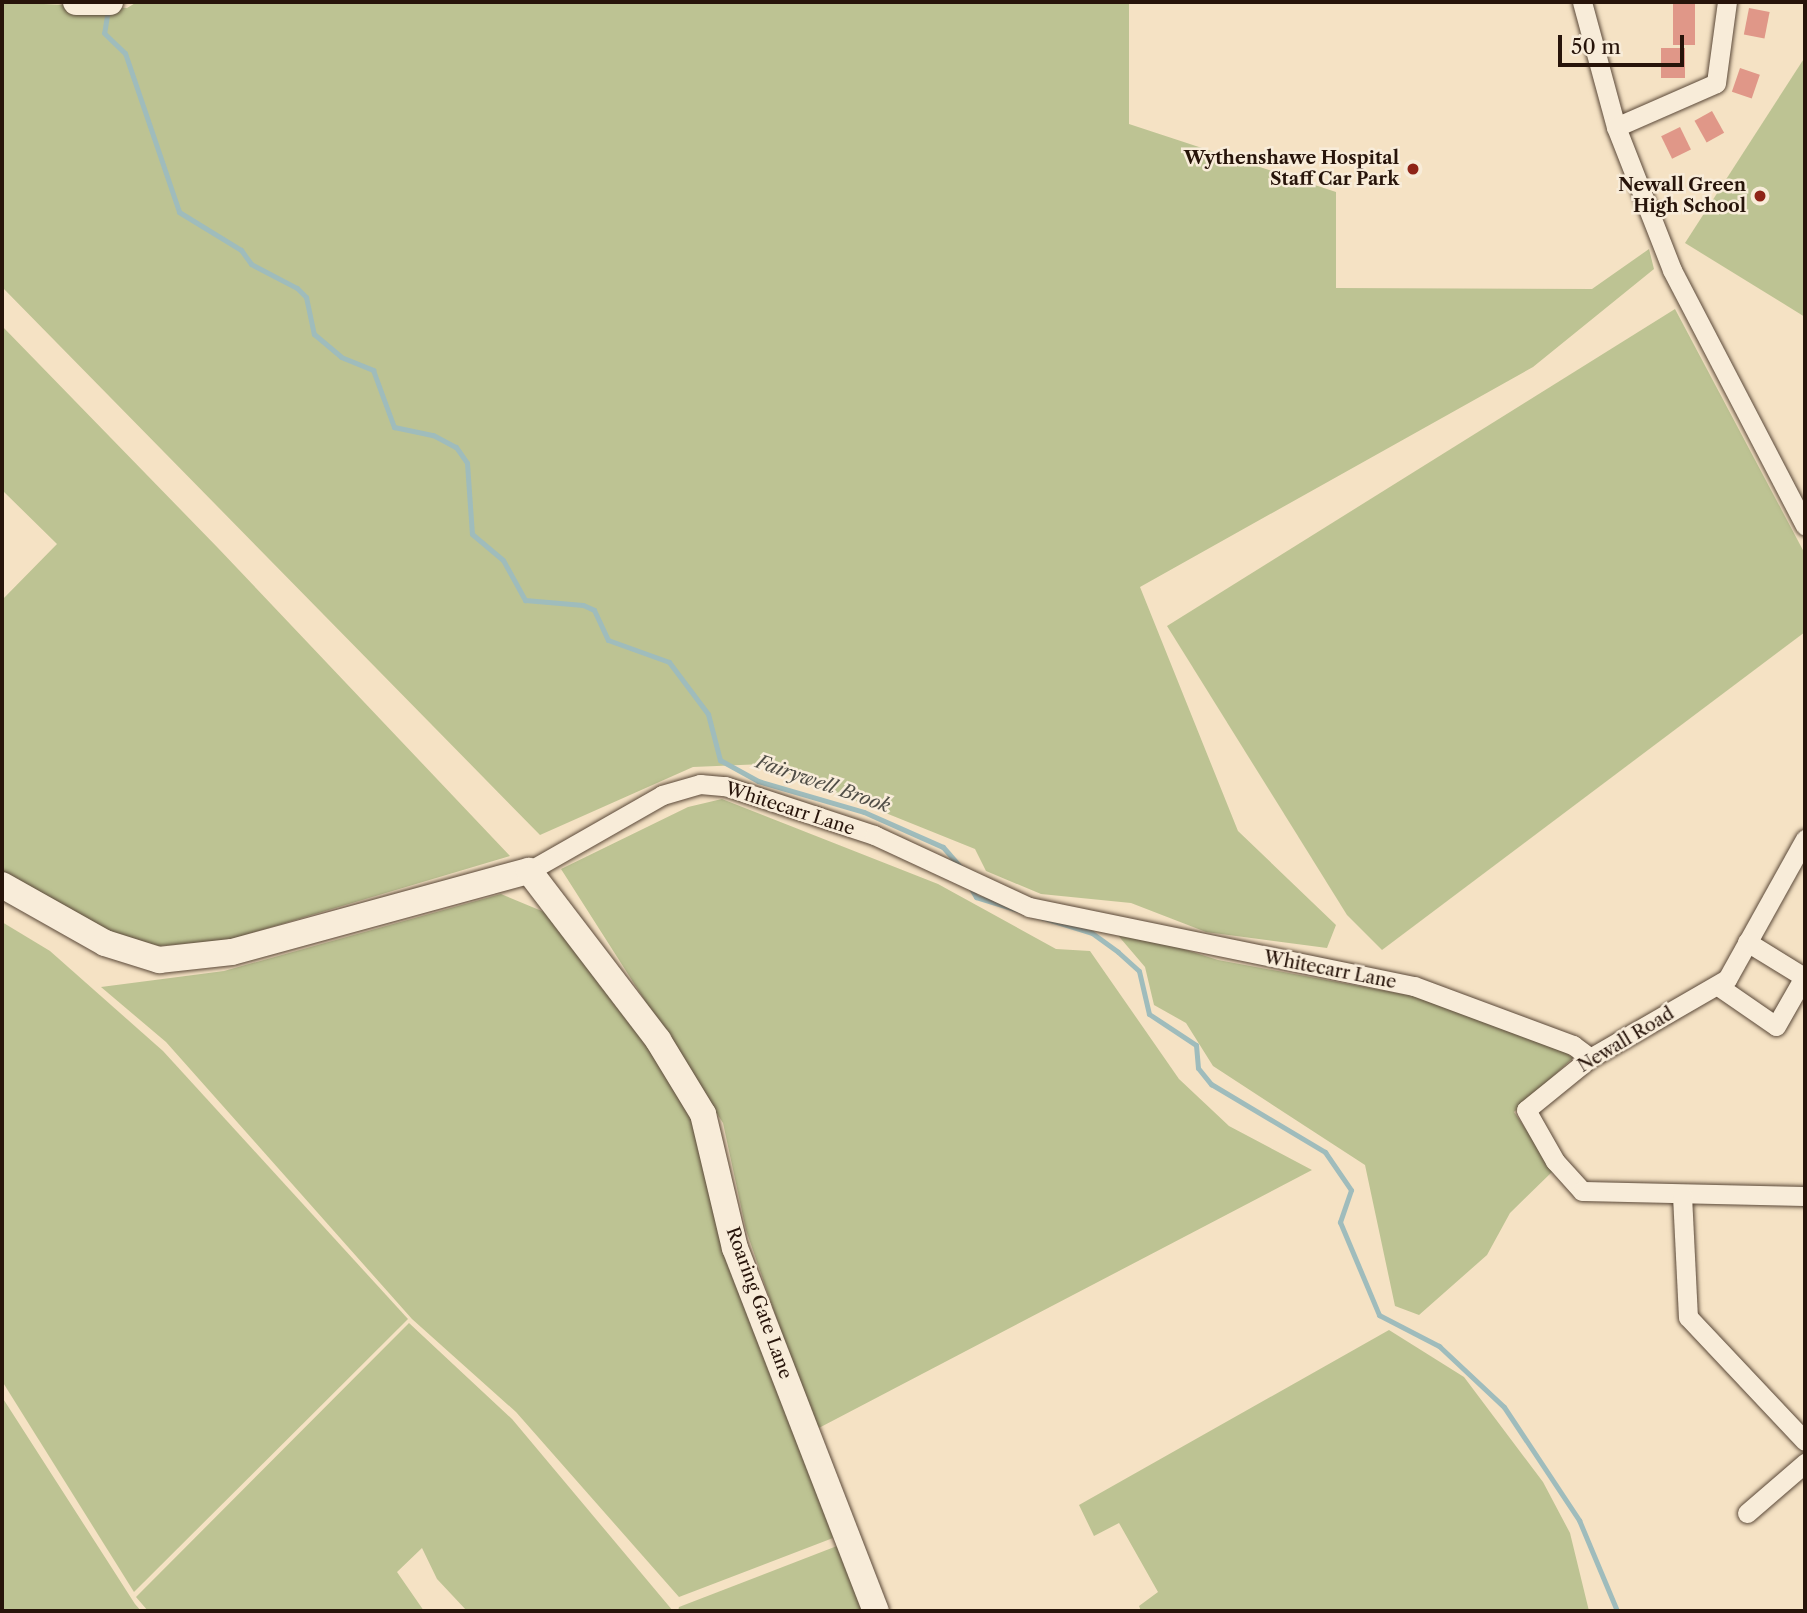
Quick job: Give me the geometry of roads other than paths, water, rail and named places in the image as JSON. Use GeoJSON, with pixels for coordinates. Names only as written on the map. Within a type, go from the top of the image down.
{"type":"FeatureCollection","features":[{"type":"Feature","properties":{"kind":"street"},"geometry":{"type":"LineString","coordinates":[[76,2],[107,3]]}},
{"type":"Feature","properties":{"kind":"street"},"geometry":{"type":"LineString","coordinates":[[1582,2],[1616,127],[1710,350],[1805,525]]}},
{"type":"Feature","properties":{"kind":"street"},"geometry":{"type":"LineString","coordinates":[[1616,127],[1716,83],[1727,2]]}},
{"type":"Feature","properties":{"kind":"street","name":"Whitecarr Lane"},"geometry":{"type":"LineString","coordinates":[[2,885],[105,943],[159,960],[232,952],[529,871],[662,795],[700,784],[724,786],[874,835],[1029,907],[1414,986],[1573,1045],[1590,1058]]}},
{"type":"Feature","properties":{"kind":"street","name":"Newall Road"},"geometry":{"type":"LineString","coordinates":[[1805,839],[1747,942],[1718,986],[1590,1058],[1526,1110],[1533,1129],[1583,1191],[1805,1196]]}},
{"type":"Feature","properties":{"kind":"street","name":"Roaring Gate Lane"},"geometry":{"type":"LineString","coordinates":[[529,871],[658,1040],[703,1114],[735,1248],[876,1611]]}},
{"type":"Feature","properties":{"kind":"street"},"geometry":{"type":"LineString","coordinates":[[1718,986],[1776,1026],[1804,977],[1747,942]]}},
{"type":"Feature","properties":{"kind":"street"},"geometry":{"type":"LineString","coordinates":[[1682,1195],[1688,1317],[1805,1441]]}},
{"type":"Feature","properties":{"kind":"street"},"geometry":{"type":"LineString","coordinates":[[1747,1513],[1805,1463]]}},
{"type":"Feature","properties":{"kind":"waterway","name":"Fairywell Brook"},"geometry":{"type":"LineString","coordinates":[[108,9],[104,33],[125,53],[179,212],[241,250],[251,264],[297,288],[306,297],[314,334],[341,357],[373,370],[394,427],[433,435],[456,447],[467,463],[472,534],[503,560],[525,600],[583,605],[594,610],[608,640],[669,662],[708,714],[720,760],[758,781],[864,812],[943,847],[965,872]]}},
{"type":"Feature","properties":{"kind":"waterway","name":"Fairywell Brook"},"geometry":{"type":"LineString","coordinates":[[969,885],[976,897],[1092,933],[1118,952],[1139,971],[1149,1014],[1196,1045],[1198,1068],[1211,1084],[1325,1152],[1351,1190],[1340,1222],[1379,1315],[1439,1346],[1504,1407],[1579,1520],[1617,1611]]}},
{"type":"Feature","properties":{"kind":"place","name":"Wythenshawe Hospital Staff Car Park"},"geometry":{"type":"Point","coordinates":[1413,169]}},
{"type":"Feature","properties":{"kind":"place","name":"Newall Green High School"},"geometry":{"type":"Point","coordinates":[1760,196]}}]}
